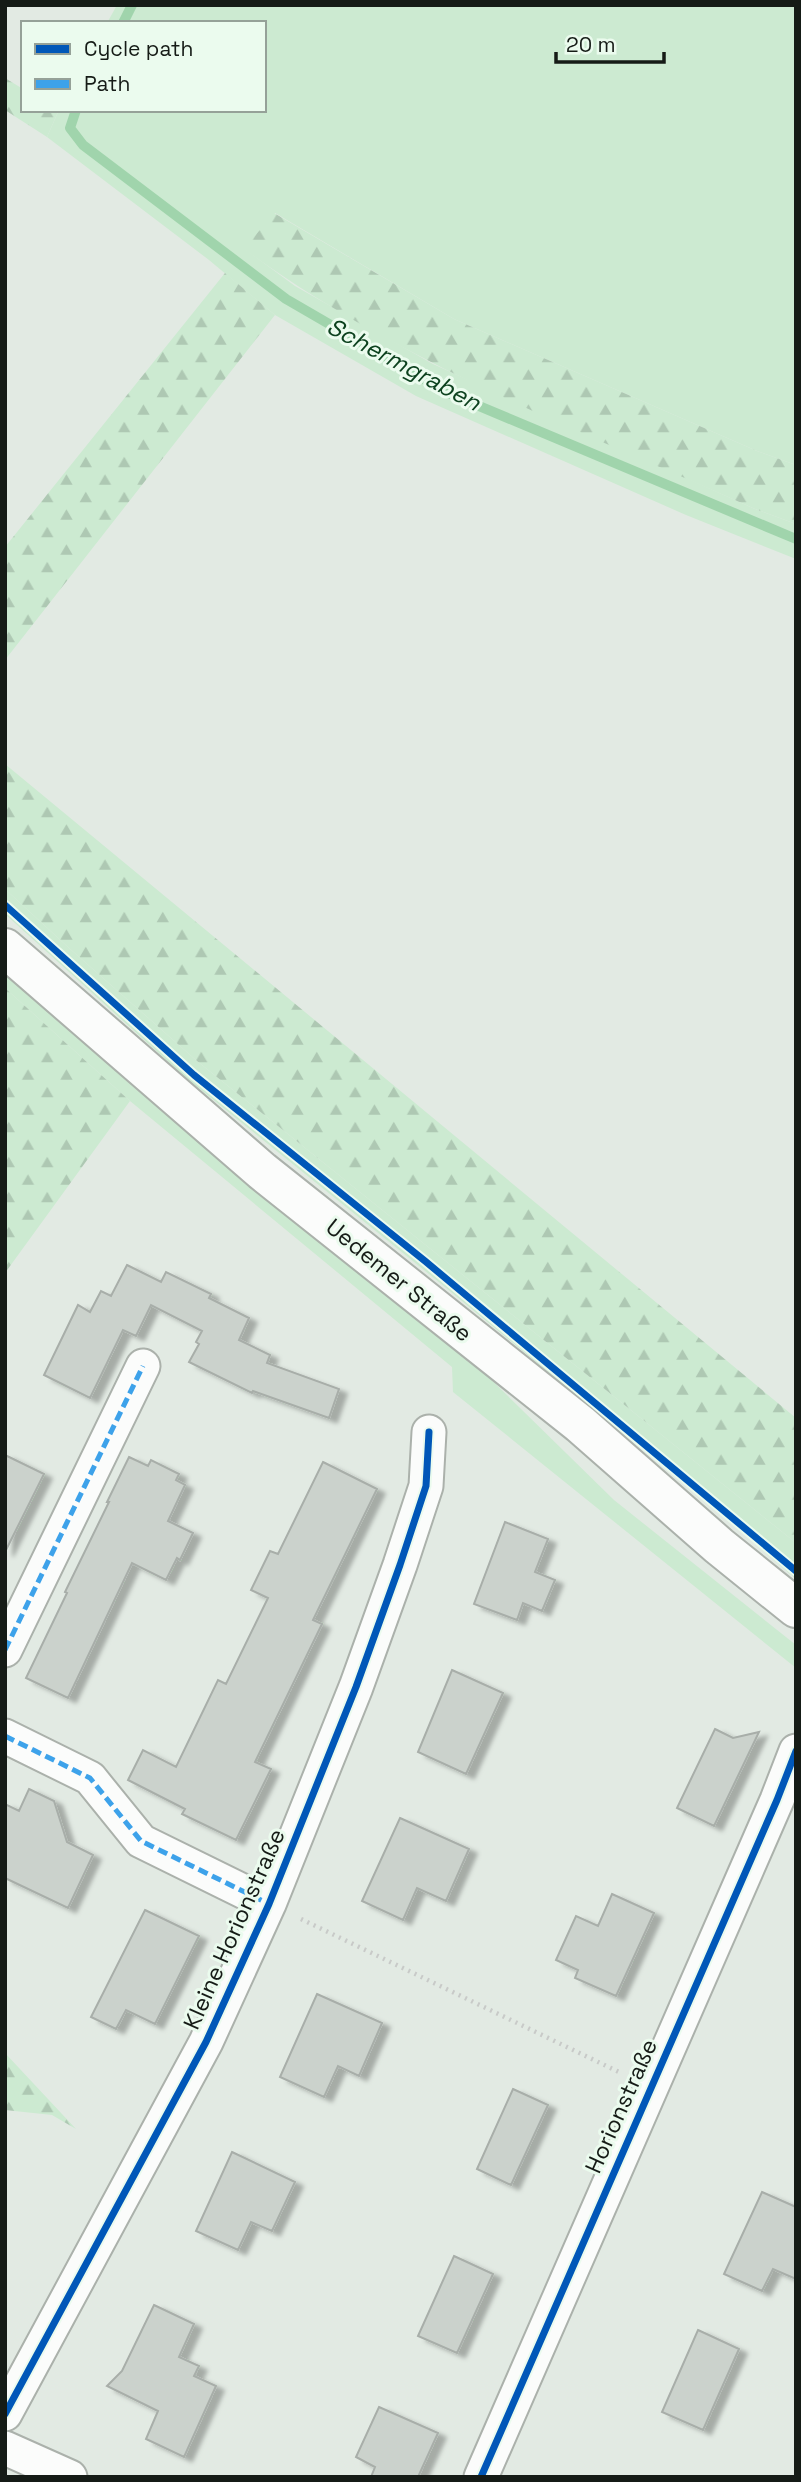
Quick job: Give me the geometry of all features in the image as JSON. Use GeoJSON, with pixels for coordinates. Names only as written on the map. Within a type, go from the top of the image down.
{"type":"FeatureCollection","features":[{"type":"Feature","properties":{"kind":"main road","name":"Uedemer Straße"},"geometry":{"type":"LineString","coordinates":[[5,948],[262,1171],[580,1424],[719,1546],[796,1608]]}},
{"type":"Feature","properties":{"kind":"street"},"geometry":{"type":"LineString","coordinates":[[5,1650],[143,1366]]}},
{"type":"Feature","properties":{"kind":"street","name":"Kleine Horionstraße"},"geometry":{"type":"LineString","coordinates":[[5,2414],[206,2042],[269,1903],[356,1687],[400,1565],[426,1486],[429,1432]]}},
{"type":"Feature","properties":{"kind":"street","name":"Kleine Horionstraße"},"geometry":{"type":"LineString","coordinates":[[5,1736],[90,1778],[141,1841],[269,1903]]}},
{"type":"Feature","properties":{"kind":"street","name":"Horionstraße"},"geometry":{"type":"LineString","coordinates":[[481,2477],[796,1751]]}},
{"type":"Feature","properties":{"kind":"street"},"geometry":{"type":"LineString","coordinates":[[5,2448],[70,2477]]}},
{"type":"Feature","properties":{"kind":"green space"},"geometry":{"type":"Polygon","coordinates":[[[117,5],[796,5],[796,465],[757,451],[454,319],[275,213],[245,249],[295,286],[433,364],[755,509],[796,524],[796,559],[686,515],[416,396],[275,315],[209,260],[47,137],[58,112],[266,112],[266,21],[108,21],[117,5]]]}},
{"type":"Feature","properties":{"kind":"green space"},"geometry":{"type":"Polygon","coordinates":[[[5,78],[21,88],[21,112],[58,112],[47,137],[5,110],[5,78]]]}},
{"type":"Feature","properties":{"kind":"green space"},"geometry":{"type":"Polygon","coordinates":[[[274,213],[454,319],[757,451],[796,465],[796,524],[755,509],[492,392],[365,326],[244,249],[274,213]]]}},
{"type":"Feature","properties":{"kind":"green space"},"geometry":{"type":"Polygon","coordinates":[[[225,273],[275,315],[5,660],[5,547],[225,273]]]}},
{"type":"Feature","properties":{"kind":"green space"},"geometry":{"type":"Polygon","coordinates":[[[5,764],[796,1418],[796,1543],[197,1061],[5,889],[5,764]]]}},
{"type":"Feature","properties":{"kind":"green space"},"geometry":{"type":"Polygon","coordinates":[[[5,889],[197,1061],[796,1543],[796,1579],[445,1287],[185,1077],[5,914],[5,889]]]}},
{"type":"Feature","properties":{"kind":"green space"},"geometry":{"type":"Polygon","coordinates":[[[5,968],[467,1356],[614,1500],[796,1645],[796,1668],[453,1392],[452,1367],[130,1101],[5,988],[5,968]]]}},
{"type":"Feature","properties":{"kind":"green space"},"geometry":{"type":"Polygon","coordinates":[[[5,988],[130,1101],[5,1273],[5,988]]]}},
{"type":"Feature","properties":{"kind":"green space"},"geometry":{"type":"Polygon","coordinates":[[[5,2053],[76,2129],[52,2115],[5,2110],[5,2053]]]}},
{"type":"Feature","properties":{"kind":"building"},"geometry":{"type":"Polygon","coordinates":[[[127,1265],[161,1282],[166,1272],[211,1294],[209,1298],[249,1318],[239,1340],[270,1355],[267,1363],[339,1389],[329,1418],[253,1391],[252,1393],[189,1362],[199,1344],[196,1342],[202,1331],[151,1305],[136,1336],[123,1330],[90,1398],[44,1375],[78,1305],[90,1312],[101,1291],[111,1296],[127,1265]]]}},
{"type":"Feature","properties":{"kind":"building"},"geometry":{"type":"Polygon","coordinates":[[[5,1455],[44,1474],[5,1552],[5,1455]]]}},
{"type":"Feature","properties":{"kind":"building"},"geometry":{"type":"Polygon","coordinates":[[[129,1457],[148,1466],[151,1460],[179,1474],[176,1480],[185,1485],[168,1521],[193,1533],[180,1560],[177,1558],[166,1580],[132,1563],[68,1698],[26,1678],[129,1457]]]}},
{"type":"Feature","properties":{"kind":"building"},"geometry":{"type":"Polygon","coordinates":[[[323,1462],[377,1489],[313,1620],[322,1624],[255,1762],[271,1769],[236,1840],[182,1814],[185,1809],[128,1780],[143,1750],[176,1767],[218,1680],[226,1684],[268,1598],[251,1590],[270,1551],[278,1554],[323,1462]]]}},
{"type":"Feature","properties":{"kind":"building"},"geometry":{"type":"Polygon","coordinates":[[[505,1522],[548,1539],[535,1572],[555,1580],[542,1611],[523,1603],[517,1620],[474,1604],[505,1522]]]}},
{"type":"Feature","properties":{"kind":"building"},"geometry":{"type":"Polygon","coordinates":[[[452,1670],[503,1693],[466,1774],[418,1752],[452,1670]]]}},
{"type":"Feature","properties":{"kind":"building"},"geometry":{"type":"Polygon","coordinates":[[[715,1729],[733,1738],[759,1732],[714,1826],[677,1808],[715,1729]]]}},
{"type":"Feature","properties":{"kind":"building"},"geometry":{"type":"Polygon","coordinates":[[[29,1789],[54,1801],[67,1842],[93,1855],[68,1908],[5,1878],[5,1804],[19,1811],[29,1789]]]}},
{"type":"Feature","properties":{"kind":"building"},"geometry":{"type":"Polygon","coordinates":[[[400,1818],[469,1849],[446,1901],[417,1888],[403,1920],[362,1901],[400,1818]]]}},
{"type":"Feature","properties":{"kind":"building"},"geometry":{"type":"Polygon","coordinates":[[[612,1894],[654,1913],[616,1996],[575,1978],[578,1970],[556,1960],[576,1916],[598,1926],[612,1894]]]}},
{"type":"Feature","properties":{"kind":"building"},"geometry":{"type":"Polygon","coordinates":[[[145,1910],[199,1936],[155,2024],[126,2010],[116,2029],[91,2017],[145,1910]]]}},
{"type":"Feature","properties":{"kind":"building"},"geometry":{"type":"Polygon","coordinates":[[[317,1994],[382,2023],[359,2076],[338,2066],[324,2097],[280,2077],[317,1994]]]}},
{"type":"Feature","properties":{"kind":"building"},"geometry":{"type":"Polygon","coordinates":[[[513,2089],[548,2105],[511,2185],[477,2169],[513,2089]]]}},
{"type":"Feature","properties":{"kind":"building"},"geometry":{"type":"Polygon","coordinates":[[[232,2152],[295,2182],[272,2231],[251,2222],[238,2250],[196,2231],[232,2152]]]}},
{"type":"Feature","properties":{"kind":"building"},"geometry":{"type":"Polygon","coordinates":[[[762,2192],[796,2207],[796,2279],[773,2269],[762,2291],[724,2274],[762,2192]]]}},
{"type":"Feature","properties":{"kind":"building"},"geometry":{"type":"Polygon","coordinates":[[[454,2256],[493,2274],[457,2353],[418,2336],[454,2256]]]}},
{"type":"Feature","properties":{"kind":"building"},"geometry":{"type":"Polygon","coordinates":[[[154,2305],[194,2324],[179,2357],[199,2366],[194,2376],[216,2386],[184,2457],[146,2439],[158,2411],[107,2386],[122,2371],[154,2305]]]}},
{"type":"Feature","properties":{"kind":"building"},"geometry":{"type":"Polygon","coordinates":[[[698,2330],[739,2349],[703,2430],[662,2412],[698,2330]]]}},
{"type":"Feature","properties":{"kind":"building"},"geometry":{"type":"Polygon","coordinates":[[[379,2407],[438,2433],[418,2477],[371,2477],[375,2467],[356,2457],[379,2407]]]}},
{"type":"Feature","properties":{"kind":"waterway","name":"Schermgraben"},"geometry":{"type":"LineString","coordinates":[[124,21],[132,5]]}},
{"type":"Feature","properties":{"kind":"waterway","name":"Schermgraben"},"geometry":{"type":"LineString","coordinates":[[75,112],[70,128],[83,145],[286,299],[448,393],[796,539]]}},
{"type":"Feature","properties":{"kind":"marked path"},"geometry":{"type":"LineString","coordinates":[[5,1650],[143,1366]]}},
{"type":"Feature","properties":{"kind":"marked path"},"geometry":{"type":"LineString","coordinates":[[5,1736],[90,1778],[141,1841],[269,1904]]}},
{"type":"Feature","properties":{"kind":"cycle path"},"geometry":{"type":"LineString","coordinates":[[5,905],[194,1075],[425,1261],[796,1571]]}},
{"type":"Feature","properties":{"kind":"cycle path"},"geometry":{"type":"LineString","coordinates":[[5,2414],[206,2042],[269,1904],[356,1687],[400,1565],[426,1486],[429,1432]]}},
{"type":"Feature","properties":{"kind":"cycle path"},"geometry":{"type":"LineString","coordinates":[[481,2477],[796,1751]]}}]}
